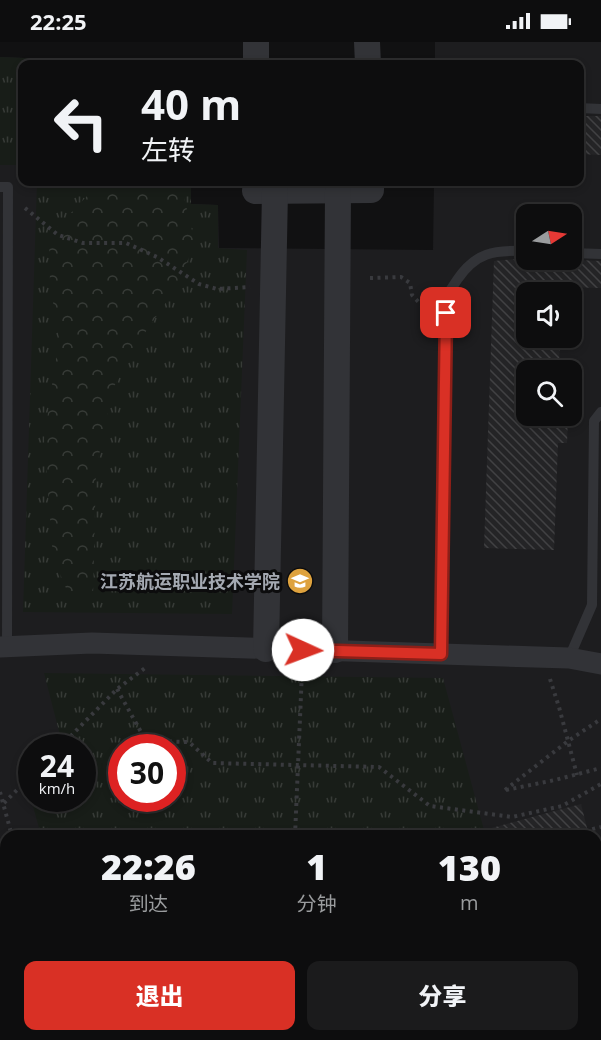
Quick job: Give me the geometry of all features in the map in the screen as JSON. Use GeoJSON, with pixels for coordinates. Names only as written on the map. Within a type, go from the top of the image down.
{"type":"FeatureCollection","features":[{"type":"Feature","properties":{"kind":"street"},"geometry":{"type":"LineString","coordinates":[[256,42],[256,60]]}},
{"type":"Feature","properties":{"kind":"street"},"geometry":{"type":"LineString","coordinates":[[368,42],[368,60]]}},
{"type":"Feature","properties":{"kind":"street"},"geometry":{"type":"LineString","coordinates":[[266,648],[265,186],[338,191],[371,190],[371,186]]}},
{"type":"Feature","properties":{"kind":"street"},"geometry":{"type":"LineString","coordinates":[[335,650],[338,191]]}},
{"type":"Feature","properties":{"kind":"street"},"geometry":{"type":"LineString","coordinates":[[4,647],[92,643],[569,658],[601,664]]}},
{"type":"Feature","properties":{"kind":"lane"},"geometry":{"type":"LineString","coordinates":[[584,108],[601,109]]}},
{"type":"Feature","properties":{"kind":"lane"},"geometry":{"type":"LineString","coordinates":[[4,187],[4,647]]}},
{"type":"Feature","properties":{"kind":"lane"},"geometry":{"type":"LineString","coordinates":[[441,654],[444,330],[447,296],[473,261],[485,254],[503,250],[516,251]]}},
{"type":"Feature","properties":{"kind":"lane"},"geometry":{"type":"LineString","coordinates":[[582,253],[601,254]]}},
{"type":"Feature","properties":{"kind":"lane"},"geometry":{"type":"LineString","coordinates":[[569,658],[592,605],[594,421],[601,412]]}},
{"type":"Feature","properties":{"kind":"path"},"geometry":{"type":"LineString","coordinates":[[4,187],[28,212],[58,235],[83,243],[126,243],[157,257],[199,284],[217,289],[251,287]]}},
{"type":"Feature","properties":{"kind":"path"},"geometry":{"type":"LineString","coordinates":[[370,278],[401,277],[410,284],[412,296],[444,330]]}},
{"type":"Feature","properties":{"kind":"path"},"geometry":{"type":"LineString","coordinates":[[73,734],[117,689],[149,665]]}},
{"type":"Feature","properties":{"kind":"path"},"geometry":{"type":"LineString","coordinates":[[295,830],[302,667]]}},
{"type":"Feature","properties":{"kind":"path"},"geometry":{"type":"LineString","coordinates":[[548,676],[576,775]]}},
{"type":"Feature","properties":{"kind":"path"},"geometry":{"type":"LineString","coordinates":[[117,689],[146,741],[189,742],[212,763],[379,767],[430,806],[512,817],[562,806],[601,784]]}},
{"type":"Feature","properties":{"kind":"path"},"geometry":{"type":"LineString","coordinates":[[601,719],[568,741],[505,790],[601,768]]}},
{"type":"Feature","properties":{"kind":"path"},"geometry":{"type":"LineString","coordinates":[[3,804],[18,789]]}},
{"type":"Feature","properties":{"kind":"path"},"geometry":{"type":"LineString","coordinates":[[0,792],[10,830]]}},
{"type":"Feature","properties":{"kind":"shaded area","name":"江苏航运职业技术学院"},"geometry":{"type":"Polygon","coordinates":[[[435,42],[601,42],[601,830],[0,830],[0,57],[75,60],[18,60],[18,186],[191,186],[191,204],[218,205],[219,248],[433,250],[434,186],[584,186],[584,60],[435,60],[435,42]]]}},
{"type":"Feature","properties":{"kind":"green space"},"geometry":{"type":"Polygon","coordinates":[[[0,57],[75,60],[18,60],[18,165],[0,165],[0,57]]]}},
{"type":"Feature","properties":{"kind":"green space"},"geometry":{"type":"Polygon","coordinates":[[[37,186],[191,186],[191,204],[218,205],[218,248],[247,250],[232,614],[23,612],[37,186]]]}},
{"type":"Feature","properties":{"kind":"green space"},"geometry":{"type":"Polygon","coordinates":[[[106,186],[176,186],[183,193],[195,243],[176,288],[142,337],[112,390],[96,470],[93,596],[68,593],[53,557],[44,439],[59,338],[50,284],[49,236],[87,196],[106,186]]]}},
{"type":"Feature","properties":{"kind":"green space"},"geometry":{"type":"Polygon","coordinates":[[[44,673],[443,678],[484,830],[40,830],[35,812],[96,812],[96,734],[60,734],[44,673]]]}},
{"type":"Feature","properties":{"kind":"building"},"geometry":{"type":"Polygon","coordinates":[[[584,116],[601,116],[601,155],[584,154],[584,116]]]}},
{"type":"Feature","properties":{"kind":"building"},"geometry":{"type":"Polygon","coordinates":[[[516,259],[516,270],[582,270],[582,260],[601,261],[601,288],[582,288],[582,282],[516,282],[516,348],[560,348],[559,360],[516,360],[516,426],[568,426],[567,443],[558,443],[554,550],[484,548],[494,261],[516,259]]]}},
{"type":"Feature","properties":{"kind":"building"},"geometry":{"type":"Polygon","coordinates":[[[581,804],[588,830],[488,830],[581,804]]]}},
{"type":"Feature","properties":{"kind":"place","name":"江苏航运职业技术学院"},"geometry":{"type":"Point","coordinates":[300,581]}},
{"type":"Feature","properties":{"kind":"route"},"geometry":{"type":"LineString","coordinates":[[303,650],[441,654],[446,313]]}}]}
